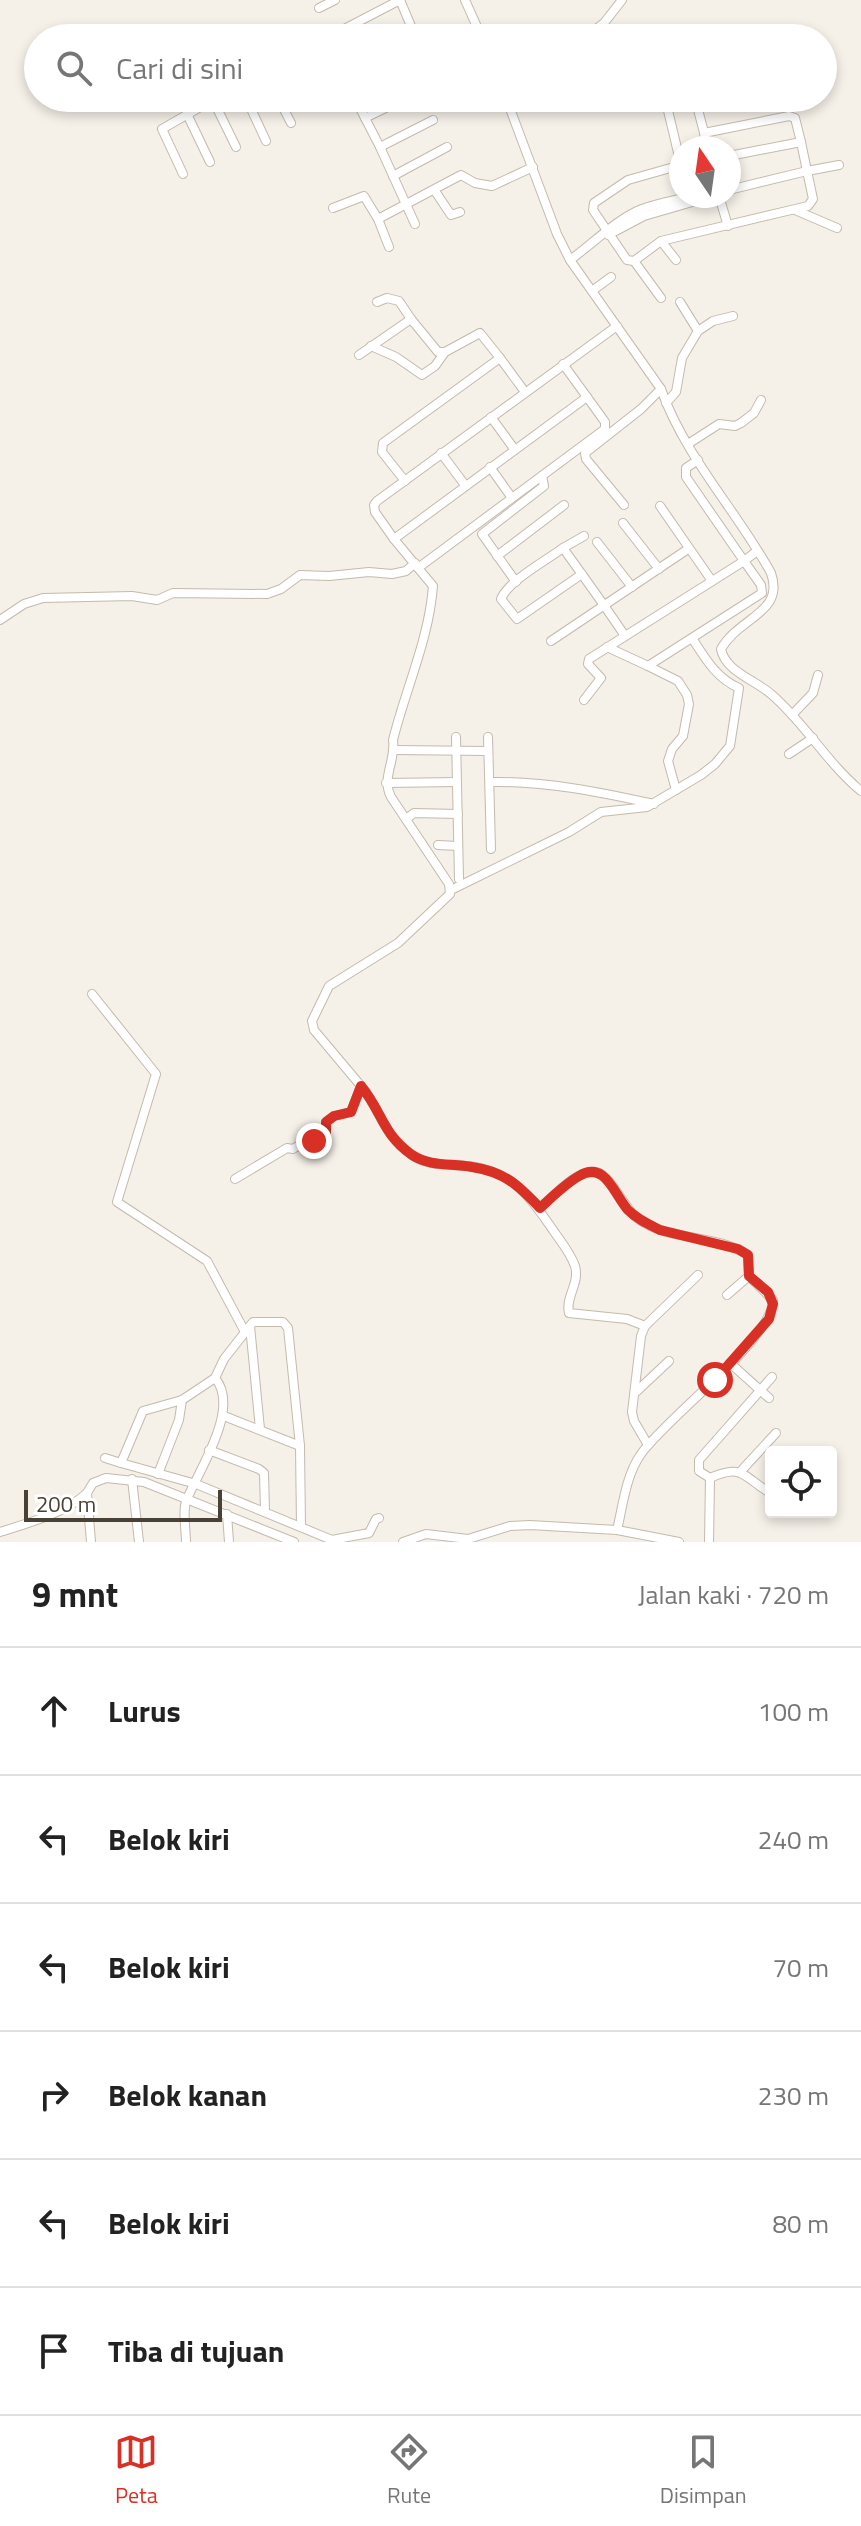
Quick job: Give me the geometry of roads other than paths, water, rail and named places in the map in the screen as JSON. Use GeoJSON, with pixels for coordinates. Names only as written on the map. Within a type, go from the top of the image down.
{"type":"FeatureCollection","features":[{"type":"Feature","properties":{"kind":"street"},"geometry":{"type":"LineString","coordinates":[[319,8],[335,0]]}},
{"type":"Feature","properties":{"kind":"street"},"geometry":{"type":"LineString","coordinates":[[354,24],[400,0],[410,24]]}},
{"type":"Feature","properties":{"kind":"street"},"geometry":{"type":"LineString","coordinates":[[465,0],[476,24]]}},
{"type":"Feature","properties":{"kind":"street"},"geometry":{"type":"LineString","coordinates":[[603,24],[622,0]]}},
{"type":"Feature","properties":{"kind":"street"},"geometry":{"type":"LineString","coordinates":[[183,174],[162,129],[191,112]]}},
{"type":"Feature","properties":{"kind":"street"},"geometry":{"type":"LineString","coordinates":[[221,112],[236,147]]}},
{"type":"Feature","properties":{"kind":"street"},"geometry":{"type":"LineString","coordinates":[[253,112],[266,141]]}},
{"type":"Feature","properties":{"kind":"street"},"geometry":{"type":"LineString","coordinates":[[285,112],[291,123]]}},
{"type":"Feature","properties":{"kind":"street"},"geometry":{"type":"LineString","coordinates":[[362,112],[415,224]]}},
{"type":"Feature","properties":{"kind":"street"},"geometry":{"type":"LineString","coordinates":[[365,118],[377,112]]}},
{"type":"Feature","properties":{"kind":"street"},"geometry":{"type":"LineString","coordinates":[[511,112],[557,234],[570,260],[661,389],[688,444],[771,573],[776,589],[772,600],[749,625],[731,635],[721,649],[724,659],[767,690],[861,791]]}},
{"type":"Feature","properties":{"kind":"street"},"geometry":{"type":"LineString","coordinates":[[668,112],[674,136]]}},
{"type":"Feature","properties":{"kind":"street"},"geometry":{"type":"LineString","coordinates":[[699,112],[705,136]]}},
{"type":"Feature","properties":{"kind":"street"},"geometry":{"type":"LineString","coordinates":[[187,114],[210,162]]}},
{"type":"Feature","properties":{"kind":"street"},"geometry":{"type":"LineString","coordinates":[[669,168],[628,180],[594,203],[593,210],[627,260],[634,261],[661,241],[813,203],[795,118],[789,116],[704,133]]}},
{"type":"Feature","properties":{"kind":"street"},"geometry":{"type":"LineString","coordinates":[[380,147],[433,120]]}},
{"type":"Feature","properties":{"kind":"street"},"geometry":{"type":"LineString","coordinates":[[741,154],[801,142]]}},
{"type":"Feature","properties":{"kind":"street"},"geometry":{"type":"LineString","coordinates":[[393,176],[447,147]]}},
{"type":"Feature","properties":{"kind":"street"},"geometry":{"type":"LineString","coordinates":[[741,187],[839,165]]}},
{"type":"Feature","properties":{"kind":"street"},"geometry":{"type":"LineString","coordinates":[[378,219],[461,175],[475,183],[492,186],[533,167]]}},
{"type":"Feature","properties":{"kind":"street"},"geometry":{"type":"LineString","coordinates":[[435,191],[451,215],[460,212]]}},
{"type":"Feature","properties":{"kind":"street"},"geometry":{"type":"LineString","coordinates":[[333,208],[364,196],[378,219],[389,247]]}},
{"type":"Feature","properties":{"kind":"street"},"geometry":{"type":"LineString","coordinates":[[570,260],[642,212],[669,205]]}},
{"type":"Feature","properties":{"kind":"street"},"geometry":{"type":"LineString","coordinates":[[721,208],[728,226]]}},
{"type":"Feature","properties":{"kind":"street"},"geometry":{"type":"LineString","coordinates":[[794,210],[837,228]]}},
{"type":"Feature","properties":{"kind":"street"},"geometry":{"type":"LineString","coordinates":[[661,241],[676,260]]}},
{"type":"Feature","properties":{"kind":"street"},"geometry":{"type":"LineString","coordinates":[[634,261],[661,298]]}},
{"type":"Feature","properties":{"kind":"street"},"geometry":{"type":"LineString","coordinates":[[592,291],[611,277]]}},
{"type":"Feature","properties":{"kind":"street"},"geometry":{"type":"LineString","coordinates":[[377,302],[387,298],[399,301],[438,352],[445,352]]}},
{"type":"Feature","properties":{"kind":"street"},"geometry":{"type":"LineString","coordinates":[[680,302],[698,331]]}},
{"type":"Feature","properties":{"kind":"street"},"geometry":{"type":"LineString","coordinates":[[666,403],[676,392],[682,358],[698,331],[713,321],[733,316]]}},
{"type":"Feature","properties":{"kind":"street"},"geometry":{"type":"LineString","coordinates":[[359,355],[411,319]]}},
{"type":"Feature","properties":{"kind":"street"},"geometry":{"type":"LineString","coordinates":[[451,890],[391,797],[386,783],[395,732],[420,654],[433,586],[394,539],[375,512],[374,505],[617,326]]}},
{"type":"Feature","properties":{"kind":"street"},"geometry":{"type":"LineString","coordinates":[[371,346],[396,357],[422,375],[435,366],[445,352],[479,333],[525,392]]}},
{"type":"Feature","properties":{"kind":"street"},"geometry":{"type":"LineString","coordinates":[[405,481],[382,452],[383,443],[500,358]]}},
{"type":"Feature","properties":{"kind":"street"},"geometry":{"type":"LineString","coordinates":[[0,620],[29,601],[43,598],[132,596],[160,600],[173,593],[267,594],[281,589],[300,575],[400,573],[416,566],[606,428],[605,422],[563,364]]}},
{"type":"Feature","properties":{"kind":"street"},"geometry":{"type":"LineString","coordinates":[[624,505],[586,459],[585,453],[641,409],[661,389]]}},
{"type":"Feature","properties":{"kind":"street"},"geometry":{"type":"LineString","coordinates":[[394,539],[587,397]]}},
{"type":"Feature","properties":{"kind":"street"},"geometry":{"type":"LineString","coordinates":[[688,444],[719,424],[735,426],[741,423],[754,413],[761,400]]}},
{"type":"Feature","properties":{"kind":"street"},"geometry":{"type":"LineString","coordinates":[[491,417],[515,450]]}},
{"type":"Feature","properties":{"kind":"street"},"geometry":{"type":"LineString","coordinates":[[441,453],[465,485]]}},
{"type":"Feature","properties":{"kind":"street"},"geometry":{"type":"LineString","coordinates":[[648,666],[762,593],[761,585],[686,477],[686,468],[698,460]]}},
{"type":"Feature","properties":{"kind":"street"},"geometry":{"type":"LineString","coordinates":[[490,467],[512,498]]}},
{"type":"Feature","properties":{"kind":"street"},"geometry":{"type":"LineString","coordinates":[[516,582],[482,534],[544,486],[542,476]]}},
{"type":"Feature","properties":{"kind":"street"},"geometry":{"type":"LineString","coordinates":[[497,556],[564,505]]}},
{"type":"Feature","properties":{"kind":"street"},"geometry":{"type":"LineString","coordinates":[[660,506],[712,581]]}},
{"type":"Feature","properties":{"kind":"street"},"geometry":{"type":"LineString","coordinates":[[623,523],[659,569]]}},
{"type":"Feature","properties":{"kind":"street"},"geometry":{"type":"LineString","coordinates":[[582,574],[516,619],[501,599],[502,594],[516,582],[584,536]]}},
{"type":"Feature","properties":{"kind":"street"},"geometry":{"type":"LineString","coordinates":[[597,542],[632,587]]}},
{"type":"Feature","properties":{"kind":"street"},"geometry":{"type":"LineString","coordinates":[[563,548],[625,636]]}},
{"type":"Feature","properties":{"kind":"street"},"geometry":{"type":"LineString","coordinates":[[551,641],[688,549]]}},
{"type":"Feature","properties":{"kind":"street"},"geometry":{"type":"LineString","coordinates":[[584,700],[601,678],[588,661],[757,551]]}},
{"type":"Feature","properties":{"kind":"street"},"geometry":{"type":"LineString","coordinates":[[692,638],[711,668],[722,679],[739,688]]}},
{"type":"Feature","properties":{"kind":"street"},"geometry":{"type":"LineString","coordinates":[[607,647],[678,681],[687,695],[689,704],[683,736],[672,749],[668,761],[676,790]]}},
{"type":"Feature","properties":{"kind":"street"},"geometry":{"type":"LineString","coordinates":[[792,715],[813,693],[818,675]]}},
{"type":"Feature","properties":{"kind":"street"},"geometry":{"type":"LineString","coordinates":[[645,1326],[627,1319],[569,1313],[577,1277],[575,1266],[567,1248],[540,1208],[515,1182],[495,1172],[428,1163],[412,1154],[385,1130],[375,1102],[314,1030],[312,1021],[329,986],[398,943],[445,902],[451,890],[569,832],[601,812],[639,809],[654,804],[701,775],[727,752],[733,737],[739,688],[745,676]]}},
{"type":"Feature","properties":{"kind":"street"},"geometry":{"type":"LineString","coordinates":[[761,700],[767,690]]}},
{"type":"Feature","properties":{"kind":"street"},"geometry":{"type":"LineString","coordinates":[[456,737],[459,879]]}},
{"type":"Feature","properties":{"kind":"street"},"geometry":{"type":"LineString","coordinates":[[488,737],[491,849]]}},
{"type":"Feature","properties":{"kind":"street"},"geometry":{"type":"LineString","coordinates":[[789,754],[813,738]]}},
{"type":"Feature","properties":{"kind":"street"},"geometry":{"type":"LineString","coordinates":[[394,750],[488,751]]}},
{"type":"Feature","properties":{"kind":"street"},"geometry":{"type":"LineString","coordinates":[[386,783],[457,782]]}},
{"type":"Feature","properties":{"kind":"street"},"geometry":{"type":"LineString","coordinates":[[490,782],[558,785],[654,804]]}},
{"type":"Feature","properties":{"kind":"street"},"geometry":{"type":"LineString","coordinates":[[406,819],[414,813],[458,814]]}},
{"type":"Feature","properties":{"kind":"street"},"geometry":{"type":"LineString","coordinates":[[438,845],[458,846]]}},
{"type":"Feature","properties":{"kind":"street"},"geometry":{"type":"LineString","coordinates":[[92,994],[156,1074],[117,1202],[207,1261],[247,1329],[260,1429]]}},
{"type":"Feature","properties":{"kind":"street"},"geometry":{"type":"LineString","coordinates":[[235,1179],[287,1148],[293,1149],[326,1136],[326,1122],[334,1116],[351,1112],[361,1086]]}},
{"type":"Feature","properties":{"kind":"street"},"geometry":{"type":"LineString","coordinates":[[540,1208],[580,1175],[597,1172],[604,1175],[628,1209],[648,1224],[660,1230],[724,1244],[748,1255],[749,1276],[768,1292],[773,1304],[769,1319],[730,1363],[648,1445],[630,1477],[617,1530]]}},
{"type":"Feature","properties":{"kind":"street"},"geometry":{"type":"LineString","coordinates":[[648,1445],[632,1417],[641,1336],[645,1326],[698,1275]]}},
{"type":"Feature","properties":{"kind":"street"},"geometry":{"type":"LineString","coordinates":[[727,1295],[749,1276]]}},
{"type":"Feature","properties":{"kind":"street"},"geometry":{"type":"LineString","coordinates":[[121,1463],[143,1411],[182,1400],[215,1378],[224,1359],[253,1322],[283,1322],[288,1328],[300,1446],[301,1526]]}},
{"type":"Feature","properties":{"kind":"street"},"geometry":{"type":"LineString","coordinates":[[636,1391],[669,1361]]}},
{"type":"Feature","properties":{"kind":"street"},"geometry":{"type":"LineString","coordinates":[[730,1363],[769,1398]]}},
{"type":"Feature","properties":{"kind":"street"},"geometry":{"type":"LineString","coordinates":[[765,1489],[741,1471],[728,1471],[710,1478],[699,1471],[702,1455],[772,1377]]}},
{"type":"Feature","properties":{"kind":"street"},"geometry":{"type":"LineString","coordinates":[[186,1542],[191,1491],[224,1416],[219,1384],[215,1378]]}},
{"type":"Feature","properties":{"kind":"street"},"geometry":{"type":"LineString","coordinates":[[158,1474],[179,1420],[182,1400]]}},
{"type":"Feature","properties":{"kind":"street"},"geometry":{"type":"LineString","coordinates":[[224,1416],[300,1446]]}},
{"type":"Feature","properties":{"kind":"street"},"geometry":{"type":"LineString","coordinates":[[741,1471],[776,1433]]}},
{"type":"Feature","properties":{"kind":"street"},"geometry":{"type":"LineString","coordinates":[[209,1450],[264,1473],[265,1512]]}},
{"type":"Feature","properties":{"kind":"street"},"geometry":{"type":"LineString","coordinates":[[105,1458],[158,1474],[227,1514],[294,1542]]}},
{"type":"Feature","properties":{"kind":"street"},"geometry":{"type":"LineString","coordinates":[[709,1542],[710,1478]]}},
{"type":"Feature","properties":{"kind":"street"},"geometry":{"type":"LineString","coordinates":[[0,1532],[77,1501],[98,1479],[132,1479],[191,1491],[265,1512],[336,1540],[369,1533],[379,1518]]}},
{"type":"Feature","properties":{"kind":"street"},"geometry":{"type":"LineString","coordinates":[[132,1479],[139,1542]]}},
{"type":"Feature","properties":{"kind":"street"},"geometry":{"type":"LineString","coordinates":[[87,1493],[91,1542]]}},
{"type":"Feature","properties":{"kind":"street"},"geometry":{"type":"LineString","coordinates":[[227,1514],[229,1542]]}},
{"type":"Feature","properties":{"kind":"street"},"geometry":{"type":"LineString","coordinates":[[403,1542],[426,1534],[468,1539],[494,1530],[520,1526],[617,1530],[679,1542]]}}]}
